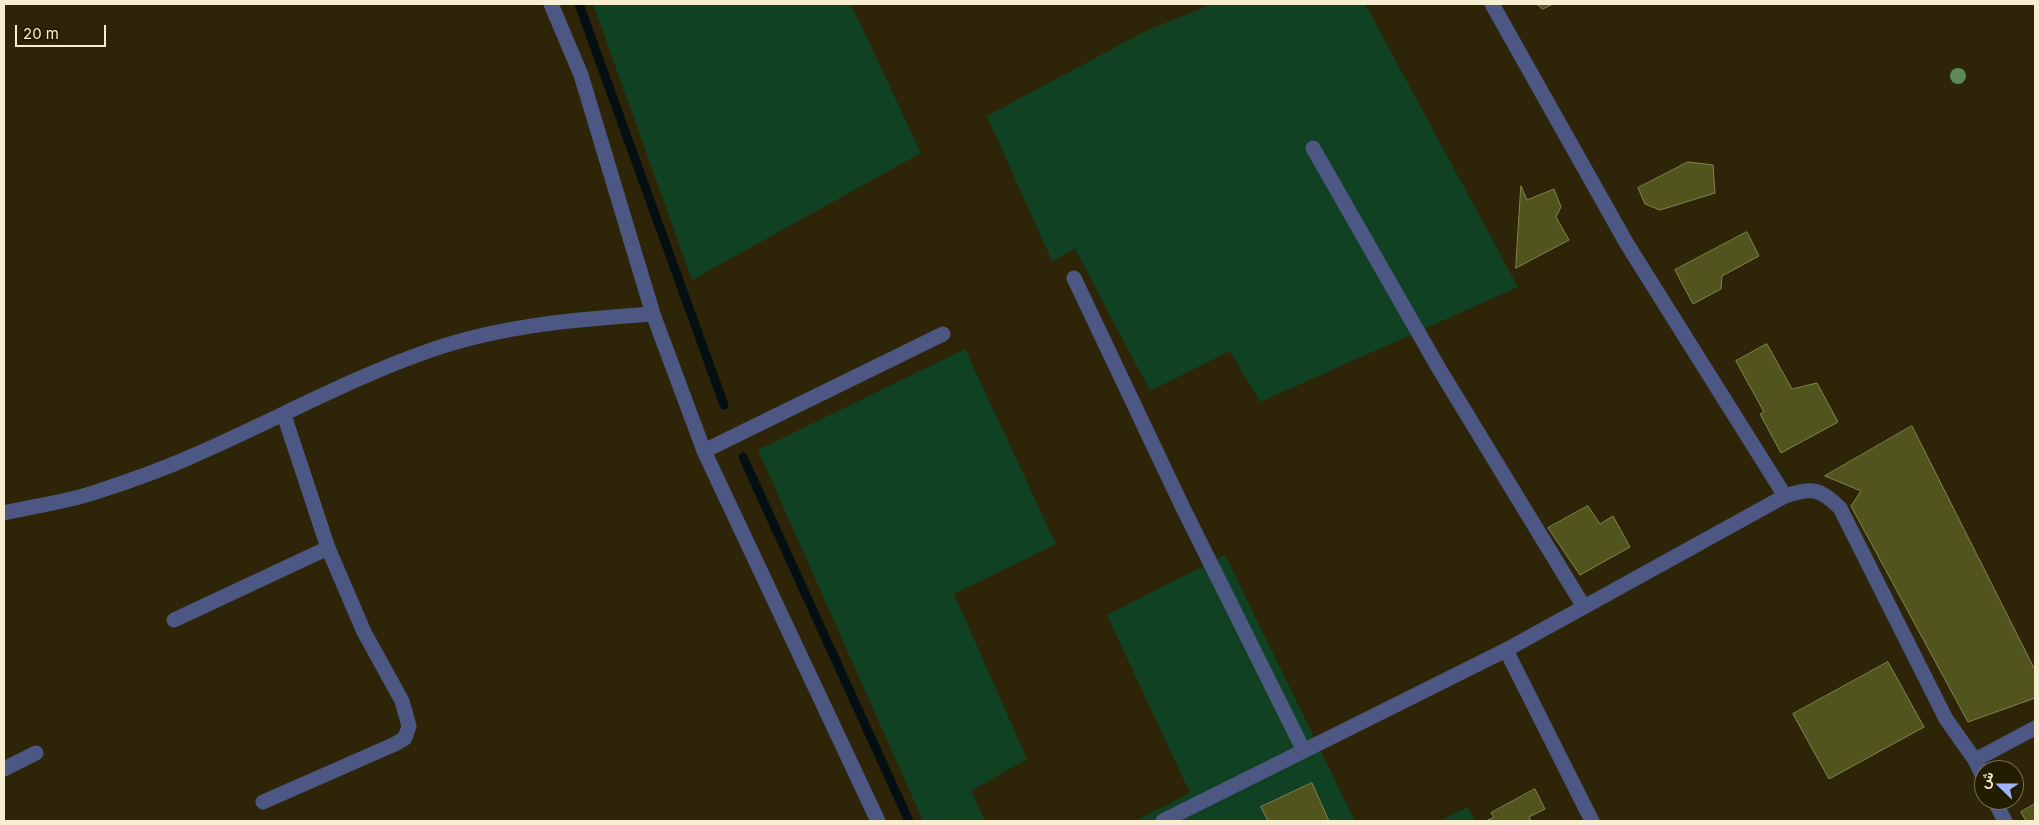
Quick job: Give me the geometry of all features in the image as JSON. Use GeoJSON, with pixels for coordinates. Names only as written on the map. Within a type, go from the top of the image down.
{"type":"FeatureCollection","features":[{"type":"Feature","properties":{"kind":"street"},"geometry":{"type":"LineString","coordinates":[[551,4],[581,74],[653,314],[704,451],[878,821]]}},
{"type":"Feature","properties":{"kind":"street"},"geometry":{"type":"LineString","coordinates":[[1492,4],[1627,244],[1785,496]]}},
{"type":"Feature","properties":{"kind":"street"},"geometry":{"type":"LineString","coordinates":[[1313,148],[1438,367],[1584,607]]}},
{"type":"Feature","properties":{"kind":"street"},"geometry":{"type":"LineString","coordinates":[[1074,278],[1183,508],[1304,751]]}},
{"type":"Feature","properties":{"kind":"street"},"geometry":{"type":"LineString","coordinates":[[4,513],[95,493],[186,459],[284,415],[359,378],[435,349],[519,326],[589,318],[653,314]]}},
{"type":"Feature","properties":{"kind":"street"},"geometry":{"type":"LineString","coordinates":[[704,451],[943,334]]}},
{"type":"Feature","properties":{"kind":"street"},"geometry":{"type":"LineString","coordinates":[[263,802],[395,744],[405,738],[409,726],[402,701],[364,632],[328,548],[284,415]]}},
{"type":"Feature","properties":{"kind":"street"},"geometry":{"type":"LineString","coordinates":[[1163,821],[1506,650],[1785,496],[1800,491],[1815,490],[1827,495],[1840,508],[1946,719],[1975,760],[2035,728]]}},
{"type":"Feature","properties":{"kind":"street"},"geometry":{"type":"LineString","coordinates":[[174,620],[328,548]]}},
{"type":"Feature","properties":{"kind":"street"},"geometry":{"type":"LineString","coordinates":[[1506,650],[1592,821]]}},
{"type":"Feature","properties":{"kind":"street"},"geometry":{"type":"LineString","coordinates":[[4,769],[36,753]]}},
{"type":"Feature","properties":{"kind":"green space"},"geometry":{"type":"Polygon","coordinates":[[[593,4],[851,4],[921,153],[692,280],[593,4]]]}},
{"type":"Feature","properties":{"kind":"green space"},"geometry":{"type":"Polygon","coordinates":[[[1212,4],[1365,4],[1518,287],[1260,402],[1230,351],[1150,391],[1075,249],[1052,261],[987,116],[1146,31],[1212,4]]]}},
{"type":"Feature","properties":{"kind":"green space"},"geometry":{"type":"Polygon","coordinates":[[[965,349],[1056,544],[954,594],[1027,759],[971,791],[985,821],[923,821],[758,450],[965,349]]]}},
{"type":"Feature","properties":{"kind":"green space"},"geometry":{"type":"Polygon","coordinates":[[[1225,555],[1355,821],[1135,821],[1190,793],[1107,615],[1225,555]]]}},
{"type":"Feature","properties":{"kind":"green space"},"geometry":{"type":"Polygon","coordinates":[[[1468,807],[1475,821],[1439,821],[1468,807]]]}},
{"type":"Feature","properties":{"kind":"building"},"geometry":{"type":"Polygon","coordinates":[[[1537,4],[1553,4],[1543,9],[1537,4]]]}},
{"type":"Feature","properties":{"kind":"building"},"geometry":{"type":"Polygon","coordinates":[[[1688,162],[1713,165],[1715,193],[1660,210],[1645,204],[1638,188],[1688,162]]]}},
{"type":"Feature","properties":{"kind":"building"},"geometry":{"type":"Polygon","coordinates":[[[1521,186],[1527,200],[1554,189],[1561,207],[1556,217],[1569,240],[1516,268],[1521,186]]]}},
{"type":"Feature","properties":{"kind":"building"},"geometry":{"type":"Polygon","coordinates":[[[1747,232],[1759,256],[1722,276],[1721,289],[1693,304],[1675,270],[1747,232]]]}},
{"type":"Feature","properties":{"kind":"building"},"geometry":{"type":"Polygon","coordinates":[[[1767,344],[1792,389],[1817,383],[1838,422],[1781,453],[1760,414],[1764,412],[1736,361],[1767,344]]]}},
{"type":"Feature","properties":{"kind":"building"},"geometry":{"type":"Polygon","coordinates":[[[1912,426],[2035,670],[2035,698],[1968,722],[1851,506],[1861,491],[1825,476],[1912,426]]]}},
{"type":"Feature","properties":{"kind":"building"},"geometry":{"type":"Polygon","coordinates":[[[1588,506],[1600,524],[1613,516],[1630,547],[1580,575],[1548,528],[1588,506]]]}},
{"type":"Feature","properties":{"kind":"building"},"geometry":{"type":"Polygon","coordinates":[[[1888,662],[1924,727],[1829,779],[1793,714],[1888,662]]]}},
{"type":"Feature","properties":{"kind":"building"},"geometry":{"type":"Polygon","coordinates":[[[1312,783],[1329,821],[1268,821],[1261,807],[1312,783]]]}},
{"type":"Feature","properties":{"kind":"building"},"geometry":{"type":"Polygon","coordinates":[[[1535,789],[1545,809],[1529,817],[1531,821],[1486,821],[1494,817],[1491,813],[1535,789]]]}},
{"type":"Feature","properties":{"kind":"building"},"geometry":{"type":"Polygon","coordinates":[[[2035,804],[2035,821],[2026,821],[2021,812],[2035,804]]]}},
{"type":"Feature","properties":{"kind":"waterway"},"geometry":{"type":"LineString","coordinates":[[579,4],[724,405]]}},
{"type":"Feature","properties":{"kind":"waterway"},"geometry":{"type":"LineString","coordinates":[[743,457],[909,821]]}}]}
